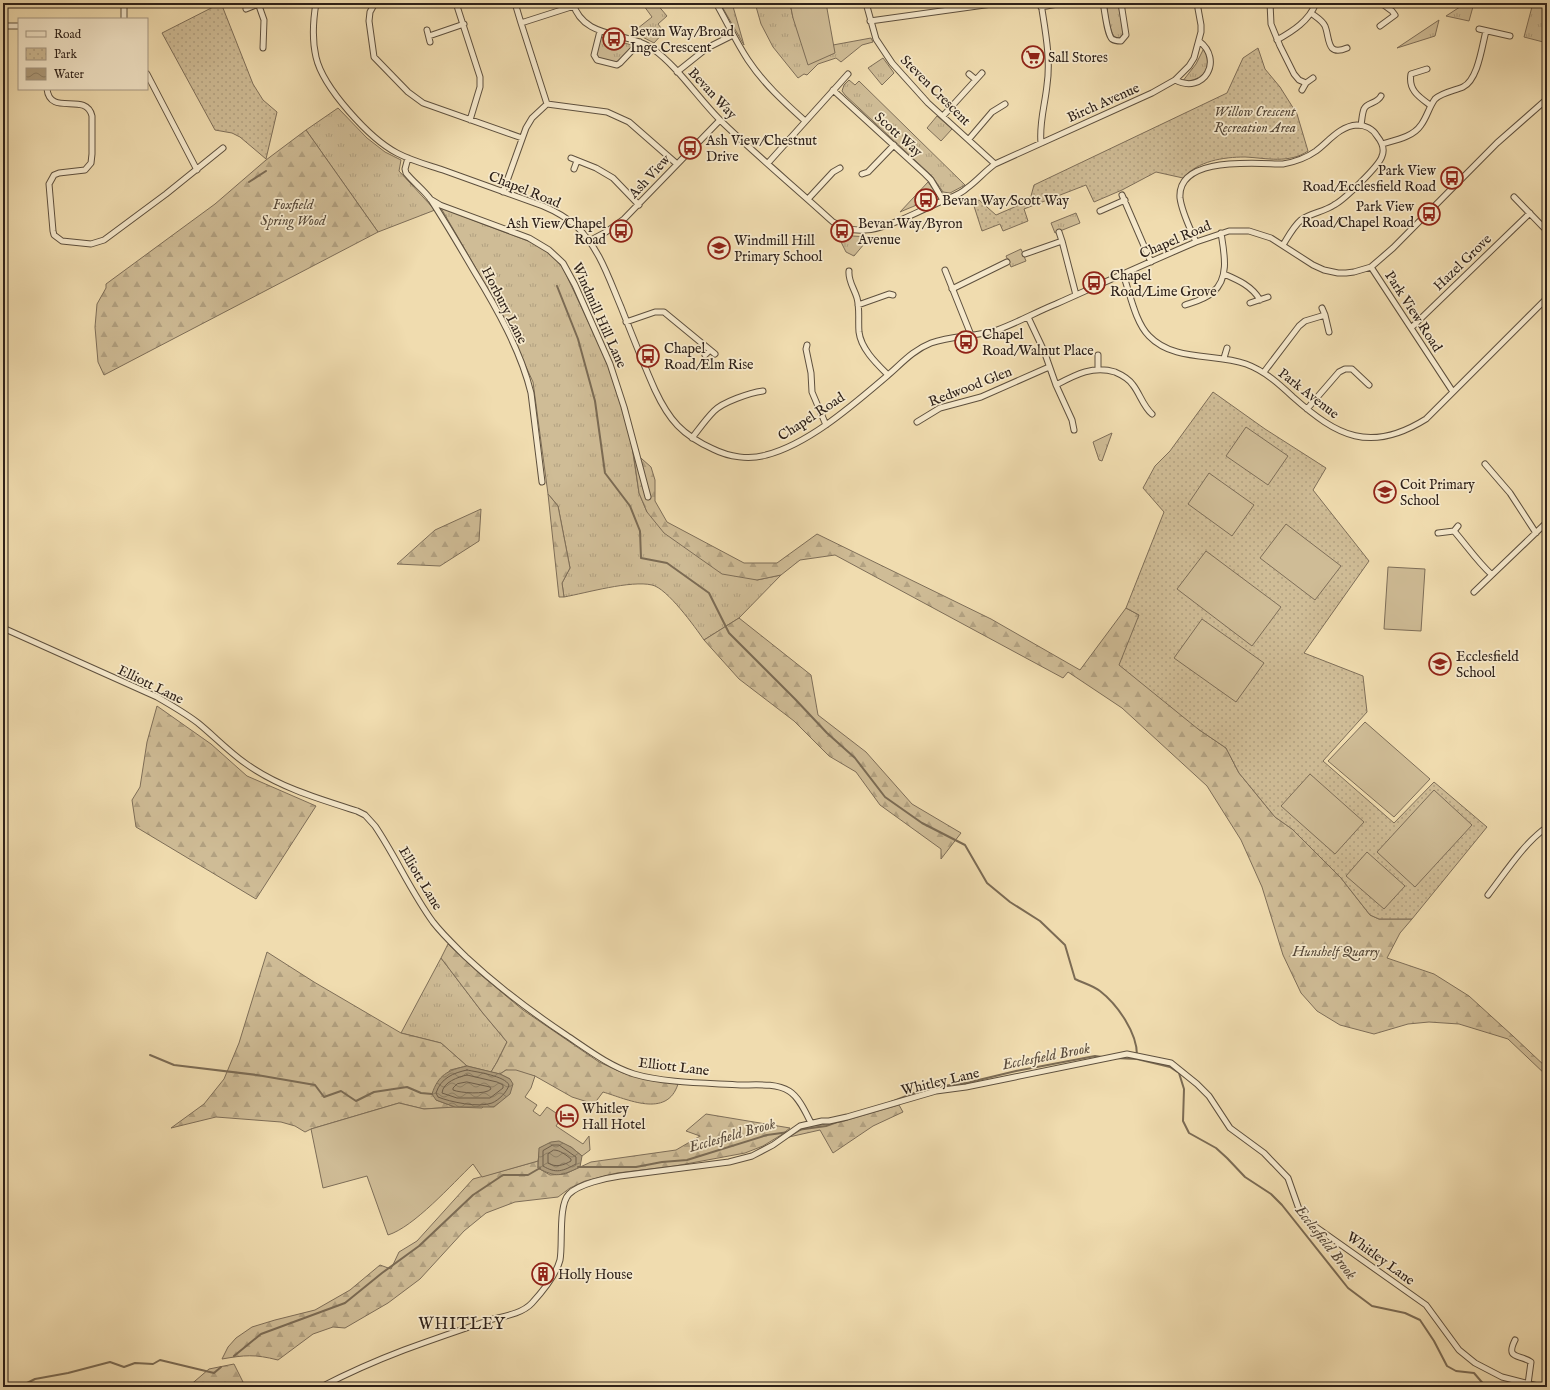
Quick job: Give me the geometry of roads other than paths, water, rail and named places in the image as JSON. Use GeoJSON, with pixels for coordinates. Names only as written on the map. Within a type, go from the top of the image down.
{"type":"FeatureCollection","features":[{"type":"Feature","properties":{"kind":"street"},"geometry":{"type":"LineString","coordinates":[[124,3],[124,18]]}},
{"type":"Feature","properties":{"kind":"street"},"geometry":{"type":"LineString","coordinates":[[246,9],[258,3],[264,20],[263,48]]}},
{"type":"Feature","properties":{"kind":"street","name":"Chapel Road"},"geometry":{"type":"LineString","coordinates":[[316,3],[314,21],[315,47],[319,67],[336,95],[374,136],[397,153],[555,211],[575,225],[589,241],[605,269],[626,322],[665,410],[676,425],[692,438],[708,447],[728,455],[753,457],[766,455],[783,449],[826,424],[888,375],[906,358],[918,349],[931,343],[997,330],[1196,242],[1221,233],[1229,231],[1248,231],[1261,234],[1283,245],[1313,265],[1324,270],[1346,273],[1371,267]]}},
{"type":"Feature","properties":{"kind":"street"},"geometry":{"type":"LineString","coordinates":[[375,3],[370,12],[369,21],[373,52],[378,62],[414,98],[430,106],[522,138]]}},
{"type":"Feature","properties":{"kind":"street"},"geometry":{"type":"LineString","coordinates":[[456,3],[464,24],[481,82],[470,120]]}},
{"type":"Feature","properties":{"kind":"street"},"geometry":{"type":"LineString","coordinates":[[515,3],[548,104]]}},
{"type":"Feature","properties":{"kind":"street"},"geometry":{"type":"LineString","coordinates":[[716,3],[748,61],[768,86],[805,121]]}},
{"type":"Feature","properties":{"kind":"street","name":"Steven Crescent"},"geometry":{"type":"LineString","coordinates":[[866,3],[876,39],[892,64],[917,93],[995,164]]}},
{"type":"Feature","properties":{"kind":"street"},"geometry":{"type":"LineString","coordinates":[[870,21],[999,3]]}},
{"type":"Feature","properties":{"kind":"street"},"geometry":{"type":"LineString","coordinates":[[1041,143],[1040,123],[1048,85],[1048,57],[1041,5],[1063,3]]}},
{"type":"Feature","properties":{"kind":"street"},"geometry":{"type":"LineString","coordinates":[[1103,3],[1109,35],[1114,40],[1118,41],[1121,41],[1126,35],[1121,3]]}},
{"type":"Feature","properties":{"kind":"street","name":"Birch Avenue"},"geometry":{"type":"LineString","coordinates":[[1041,143],[1152,93],[1175,80],[1189,66],[1197,51],[1200,40],[1201,25],[1197,3]]}},
{"type":"Feature","properties":{"kind":"street"},"geometry":{"type":"LineString","coordinates":[[1270,3],[1271,24],[1277,40],[1294,74],[1299,80],[1306,83]]}},
{"type":"Feature","properties":{"kind":"street"},"geometry":{"type":"LineString","coordinates":[[1277,40],[1296,28],[1311,13],[1316,3]]}},
{"type":"Feature","properties":{"kind":"street"},"geometry":{"type":"LineString","coordinates":[[1380,26],[1395,15],[1392,10],[1381,3]]}},
{"type":"Feature","properties":{"kind":"street"},"geometry":{"type":"LineString","coordinates":[[521,23],[573,4]]}},
{"type":"Feature","properties":{"kind":"street","name":"Bevan Way"},"geometry":{"type":"LineString","coordinates":[[573,4],[585,22],[600,31],[640,42],[660,54],[720,120],[839,226],[863,231],[873,230],[895,221],[966,189],[984,171],[995,164],[1041,143]]}},
{"type":"Feature","properties":{"kind":"street"},"geometry":{"type":"LineString","coordinates":[[1311,13],[1325,26],[1328,43],[1331,48],[1336,50],[1347,48]]}},
{"type":"Feature","properties":{"kind":"street"},"geometry":{"type":"LineString","coordinates":[[430,42],[428,33],[464,24]]}},
{"type":"Feature","properties":{"kind":"street"},"geometry":{"type":"LineString","coordinates":[[3,26],[18,26]]}},
{"type":"Feature","properties":{"kind":"street"},"geometry":{"type":"LineString","coordinates":[[1479,29],[1510,36]]}},
{"type":"Feature","properties":{"kind":"street"},"geometry":{"type":"LineString","coordinates":[[600,31],[594,55],[597,60],[617,65],[640,42]]}},
{"type":"Feature","properties":{"kind":"street"},"geometry":{"type":"LineString","coordinates":[[1382,144],[1401,139],[1416,131],[1421,125],[1430,105],[1438,96],[1462,88],[1472,81],[1486,31]]}},
{"type":"Feature","properties":{"kind":"street"},"geometry":{"type":"LineString","coordinates":[[677,72],[706,48],[733,35]]}},
{"type":"Feature","properties":{"kind":"street"},"geometry":{"type":"LineString","coordinates":[[1175,80],[1182,84],[1189,84],[1197,83],[1204,79],[1210,65],[1210,58],[1206,45],[1200,40]]}},
{"type":"Feature","properties":{"kind":"street"},"geometry":{"type":"LineString","coordinates":[[1427,69],[1411,74],[1410,84],[1418,96],[1430,105]]}},
{"type":"Feature","properties":{"kind":"street"},"geometry":{"type":"LineString","coordinates":[[942,116],[982,73]]}},
{"type":"Feature","properties":{"kind":"street"},"geometry":{"type":"LineString","coordinates":[[768,164],[848,74]]}},
{"type":"Feature","properties":{"kind":"street"},"geometry":{"type":"LineString","coordinates":[[969,74],[976,79]]}},
{"type":"Feature","properties":{"kind":"street"},"geometry":{"type":"LineString","coordinates":[[148,76],[197,170]]}},
{"type":"Feature","properties":{"kind":"street"},"geometry":{"type":"LineString","coordinates":[[1302,90],[1306,83],[1313,78]]}},
{"type":"Feature","properties":{"kind":"street"},"geometry":{"type":"LineString","coordinates":[[47,90],[47,94],[53,101],[57,103],[84,105],[91,111],[92,116],[91,163],[84,170],[54,175],[49,184],[53,231],[54,235],[62,241],[91,244],[104,240],[197,170],[223,148]]}},
{"type":"Feature","properties":{"kind":"street","name":"Scott Way"},"geometry":{"type":"LineString","coordinates":[[833,90],[931,180],[943,200]]}},
{"type":"Feature","properties":{"kind":"street"},"geometry":{"type":"LineString","coordinates":[[1361,125],[1365,107],[1378,101],[1382,96]]}},
{"type":"Feature","properties":{"kind":"street","name":"Park View Road"},"geometry":{"type":"LineString","coordinates":[[1453,392],[1371,267],[1497,143],[1547,99]]}},
{"type":"Feature","properties":{"kind":"street"},"geometry":{"type":"LineString","coordinates":[[503,192],[522,138],[532,118],[548,104],[607,112],[629,122],[677,164]]}},
{"type":"Feature","properties":{"kind":"street"},"geometry":{"type":"LineString","coordinates":[[969,139],[992,112],[1005,104]]}},
{"type":"Feature","properties":{"kind":"street","name":"Ash View"},"geometry":{"type":"LineString","coordinates":[[589,241],[616,225],[639,205],[720,120]]}},
{"type":"Feature","properties":{"kind":"street"},"geometry":{"type":"LineString","coordinates":[[1196,242],[1184,212],[1180,196],[1183,185],[1191,175],[1202,170],[1230,163],[1292,163],[1315,152],[1343,129],[1361,125],[1374,132],[1382,144],[1382,156],[1380,162],[1351,191],[1333,206],[1306,217],[1299,222],[1283,245]]}},
{"type":"Feature","properties":{"kind":"street"},"geometry":{"type":"LineString","coordinates":[[862,174],[868,172],[894,145]]}},
{"type":"Feature","properties":{"kind":"street","name":"Horbury Lane"},"geometry":{"type":"LineString","coordinates":[[408,158],[405,169],[406,173],[430,199],[494,305],[528,382],[542,482]]}},
{"type":"Feature","properties":{"kind":"street"},"geometry":{"type":"LineString","coordinates":[[571,158],[596,168],[612,178],[639,205]]}},
{"type":"Feature","properties":{"kind":"street"},"geometry":{"type":"LineString","coordinates":[[574,169],[577,161]]}},
{"type":"Feature","properties":{"kind":"street"},"geometry":{"type":"LineString","coordinates":[[808,199],[833,172],[840,168]]}},
{"type":"Feature","properties":{"kind":"street"},"geometry":{"type":"LineString","coordinates":[[1100,211],[1123,197],[1151,262]]}},
{"type":"Feature","properties":{"kind":"street"},"geometry":{"type":"LineString","coordinates":[[1514,197],[1547,231]]}},
{"type":"Feature","properties":{"kind":"street","name":"Windmill Hill Lane"},"geometry":{"type":"LineString","coordinates":[[430,199],[440,205],[529,238],[549,250],[563,263],[575,285],[610,364],[624,407],[648,498]]}},
{"type":"Feature","properties":{"kind":"street","name":"Hazel Grove"},"geometry":{"type":"LineString","coordinates":[[1411,328],[1530,213]]}},
{"type":"Feature","properties":{"kind":"street"},"geometry":{"type":"LineString","coordinates":[[1059,232],[1076,295]]}},
{"type":"Feature","properties":{"kind":"street"},"geometry":{"type":"LineString","coordinates":[[1185,306],[1213,292],[1224,274],[1224,254],[1221,233]]}},
{"type":"Feature","properties":{"kind":"street"},"geometry":{"type":"LineString","coordinates":[[1026,254],[1062,241]]}},
{"type":"Feature","properties":{"kind":"street"},"geometry":{"type":"LineString","coordinates":[[952,289],[1006,262]]}},
{"type":"Feature","properties":{"kind":"street"},"geometry":{"type":"LineString","coordinates":[[945,270],[972,335]]}},
{"type":"Feature","properties":{"kind":"street"},"geometry":{"type":"LineString","coordinates":[[849,271],[849,280],[858,305],[859,333],[861,341],[888,375]]}},
{"type":"Feature","properties":{"kind":"street","name":"Park Avenue"},"geometry":{"type":"LineString","coordinates":[[1124,274],[1138,319],[1149,336],[1161,345],[1179,352],[1224,358],[1246,364],[1264,372],[1307,410],[1331,427],[1347,434],[1365,437],[1389,436],[1408,429],[1426,419],[1547,298]]}},
{"type":"Feature","properties":{"kind":"street"},"geometry":{"type":"LineString","coordinates":[[1224,274],[1253,290],[1260,300]]}},
{"type":"Feature","properties":{"kind":"street"},"geometry":{"type":"LineString","coordinates":[[858,305],[889,294],[893,295]]}},
{"type":"Feature","properties":{"kind":"street"},"geometry":{"type":"LineString","coordinates":[[1250,303],[1268,297]]}},
{"type":"Feature","properties":{"kind":"street"},"geometry":{"type":"LineString","coordinates":[[1322,308],[1329,332]]}},
{"type":"Feature","properties":{"kind":"street"},"geometry":{"type":"LineString","coordinates":[[626,322],[655,312],[664,312],[715,354]]}},
{"type":"Feature","properties":{"kind":"street"},"geometry":{"type":"LineString","coordinates":[[1264,372],[1299,326],[1305,321],[1325,315]]}},
{"type":"Feature","properties":{"kind":"street"},"geometry":{"type":"LineString","coordinates":[[1028,316],[1072,420],[1074,430]]}},
{"type":"Feature","properties":{"kind":"street"},"geometry":{"type":"LineString","coordinates":[[807,345],[806,349],[812,373],[812,392],[826,424]]}},
{"type":"Feature","properties":{"kind":"street"},"geometry":{"type":"LineString","coordinates":[[1224,358],[1227,348]]}},
{"type":"Feature","properties":{"kind":"street"},"geometry":{"type":"LineString","coordinates":[[705,356],[710,350]]}},
{"type":"Feature","properties":{"kind":"street"},"geometry":{"type":"LineString","coordinates":[[1098,355],[1098,369]]}},
{"type":"Feature","properties":{"kind":"street","name":"Redwood Glen"},"geometry":{"type":"LineString","coordinates":[[917,422],[940,408],[981,397],[1049,367]]}},
{"type":"Feature","properties":{"kind":"street"},"geometry":{"type":"LineString","coordinates":[[1056,385],[1079,374],[1098,369],[1118,373],[1129,380],[1152,414]]}},
{"type":"Feature","properties":{"kind":"street"},"geometry":{"type":"LineString","coordinates":[[1307,410],[1339,372],[1345,369],[1352,369],[1369,385]]}},
{"type":"Feature","properties":{"kind":"street"},"geometry":{"type":"LineString","coordinates":[[692,438],[709,416],[719,407],[754,392],[762,391]]}},
{"type":"Feature","properties":{"kind":"street"},"geometry":{"type":"LineString","coordinates":[[1485,464],[1510,493],[1536,532]]}},
{"type":"Feature","properties":{"kind":"street"},"geometry":{"type":"LineString","coordinates":[[1474,592],[1491,574],[1547,522]]}},
{"type":"Feature","properties":{"kind":"street"},"geometry":{"type":"LineString","coordinates":[[1438,533],[1454,531],[1458,526]]}},
{"type":"Feature","properties":{"kind":"street"},"geometry":{"type":"LineString","coordinates":[[1454,531],[1469,548],[1475,559],[1491,574]]}},
{"type":"Feature","properties":{"kind":"street","name":"Elliott Lane"},"geometry":{"type":"LineString","coordinates":[[3,628],[156,697],[180,710],[212,734],[244,763],[275,781],[293,789],[358,811],[365,815],[376,826],[425,910],[446,938],[481,971],[523,1006],[581,1046],[616,1067],[634,1074],[652,1078],[767,1086],[790,1091],[798,1100],[811,1123]]}},
{"type":"Feature","properties":{"kind":"street"},"geometry":{"type":"LineString","coordinates":[[1488,895],[1525,848],[1541,831],[1547,827]]}},
{"type":"Feature","properties":{"kind":"street","name":"Whitley Lane"},"geometry":{"type":"LineString","coordinates":[[321,1387],[367,1364],[506,1316],[530,1305],[557,1268],[562,1250],[563,1212],[565,1200],[568,1194],[576,1189],[604,1179],[620,1176],[729,1162],[752,1156],[773,1145],[800,1126],[848,1118],[936,1091],[966,1087],[1122,1054],[1133,1054],[1171,1063],[1203,1089],[1230,1128],[1264,1153],[1276,1164],[1288,1178],[1300,1212],[1306,1220],[1426,1305],[1459,1350],[1475,1363],[1502,1377],[1542,1387]]}},
{"type":"Feature","properties":{"kind":"street"},"geometry":{"type":"LineString","coordinates":[[1514,1340],[1511,1352],[1514,1356],[1531,1362],[1528,1384]]}},
{"type":"Feature","properties":{"kind":"water"},"geometry":{"type":"Polygon","coordinates":[[[467,1066],[500,1074],[510,1079],[513,1084],[510,1094],[494,1107],[455,1107],[436,1100],[432,1094],[437,1082],[445,1074],[454,1069],[467,1066]]]}},
{"type":"Feature","properties":{"kind":"water"},"geometry":{"type":"Polygon","coordinates":[[[559,1141],[571,1147],[582,1156],[580,1167],[559,1175],[549,1173],[538,1168],[539,1148],[551,1142],[559,1141]]]}},
{"type":"Feature","properties":{"kind":"waterway"},"geometry":{"type":"LineString","coordinates":[[249,182],[266,171]]}},
{"type":"Feature","properties":{"kind":"waterway"},"geometry":{"type":"LineString","coordinates":[[557,286],[578,339],[595,401],[605,473],[630,506],[640,531],[641,558],[667,563],[709,593],[729,633],[827,733],[855,758],[885,797],[922,823],[965,845],[987,883],[1010,902],[1040,921],[1065,945],[1075,979],[1098,989],[1120,1012],[1134,1038],[1137,1055]]}},
{"type":"Feature","properties":{"kind":"waterway"},"geometry":{"type":"LineString","coordinates":[[150,1055],[174,1065],[257,1075],[315,1085],[324,1097],[341,1091],[356,1101],[374,1092],[407,1087],[421,1093],[432,1094]]}},
{"type":"Feature","properties":{"kind":"waterway","name":"Ecclesfield Brook"},"geometry":{"type":"LineString","coordinates":[[891,1102],[927,1088],[966,1083],[1016,1071],[1095,1056],[1102,1057]]}},
{"type":"Feature","properties":{"kind":"waterway","name":"Ecclesfield Brook"},"geometry":{"type":"LineString","coordinates":[[1115,1058],[1137,1059],[1170,1067],[1179,1073],[1184,1089],[1183,1121],[1189,1133],[1216,1148],[1245,1177],[1271,1194],[1282,1205],[1348,1288],[1372,1306],[1405,1313],[1420,1320],[1434,1341],[1447,1366],[1456,1371],[1474,1373],[1486,1387]]}},
{"type":"Feature","properties":{"kind":"waterway","name":"Ecclesfield Brook"},"geometry":{"type":"LineString","coordinates":[[797,1130],[826,1126],[840,1121]]}},
{"type":"Feature","properties":{"kind":"waterway","name":"Ecclesfield Brook"},"geometry":{"type":"LineString","coordinates":[[578,1167],[636,1167],[662,1162],[687,1160],[767,1135],[789,1132]]}},
{"type":"Feature","properties":{"kind":"waterway"},"geometry":{"type":"LineString","coordinates":[[234,1356],[261,1334],[345,1303],[419,1246],[473,1195],[503,1175],[528,1175],[540,1168]]}},
{"type":"Feature","properties":{"kind":"waterway"},"geometry":{"type":"LineString","coordinates":[[19,1387],[35,1379],[68,1373],[110,1362],[124,1367],[135,1363],[153,1364],[160,1360],[214,1373],[221,1367]]}},
{"type":"Feature","properties":{"kind":"place","name":"Bevan Way/Broad Inge Crescent"},"geometry":{"type":"Point","coordinates":[614,39]}},
{"type":"Feature","properties":{"kind":"place","name":"Sall Stores"},"geometry":{"type":"Point","coordinates":[1033,57]}},
{"type":"Feature","properties":{"kind":"place","name":"Ash View/Chestnut Drive"},"geometry":{"type":"Point","coordinates":[690,148]}},
{"type":"Feature","properties":{"kind":"place","name":"Park View Road/Ecclesfield Road"},"geometry":{"type":"Point","coordinates":[1452,178]}},
{"type":"Feature","properties":{"kind":"place","name":"Bevan Way/Scott Way"},"geometry":{"type":"Point","coordinates":[926,200]}},
{"type":"Feature","properties":{"kind":"place","name":"Park View Road/Chapel Road"},"geometry":{"type":"Point","coordinates":[1429,214]}},
{"type":"Feature","properties":{"kind":"place","name":"Ash View/Chapel Road"},"geometry":{"type":"Point","coordinates":[621,231]}},
{"type":"Feature","properties":{"kind":"place","name":"Bevan Way/Byron Avenue"},"geometry":{"type":"Point","coordinates":[842,231]}},
{"type":"Feature","properties":{"kind":"place","name":"Windmill Hill Primary School"},"geometry":{"type":"Point","coordinates":[719,248]}},
{"type":"Feature","properties":{"kind":"place","name":"Chapel Road/Lime Grove"},"geometry":{"type":"Point","coordinates":[1094,283]}},
{"type":"Feature","properties":{"kind":"place","name":"Chapel Road/Walnut Place"},"geometry":{"type":"Point","coordinates":[966,342]}},
{"type":"Feature","properties":{"kind":"place","name":"Chapel Road/Elm Rise"},"geometry":{"type":"Point","coordinates":[648,356]}},
{"type":"Feature","properties":{"kind":"place","name":"Coit Primary School"},"geometry":{"type":"Point","coordinates":[1385,492]}},
{"type":"Feature","properties":{"kind":"place","name":"Ecclesfield School"},"geometry":{"type":"Point","coordinates":[1440,664]}},
{"type":"Feature","properties":{"kind":"place","name":"Whitley Hall Hotel"},"geometry":{"type":"Point","coordinates":[567,1116]}},
{"type":"Feature","properties":{"kind":"place","name":"Holly House"},"geometry":{"type":"Point","coordinates":[543,1274]}},
{"type":"Feature","properties":{"kind":"district","name":"WHITLEY"},"geometry":{"type":"Point","coordinates":[462,1323]}},
{"type":"Feature","properties":{"kind":"park label","name":"Willow Crescent Recreation Area"},"geometry":{"type":"Point","coordinates":[1255,120]}},
{"type":"Feature","properties":{"kind":"park label","name":"Foxfield Spring Wood"},"geometry":{"type":"Point","coordinates":[293,212]}},
{"type":"Feature","properties":{"kind":"park label","name":"Hunshelf Quarry"},"geometry":{"type":"Point","coordinates":[1336,951]}}]}
